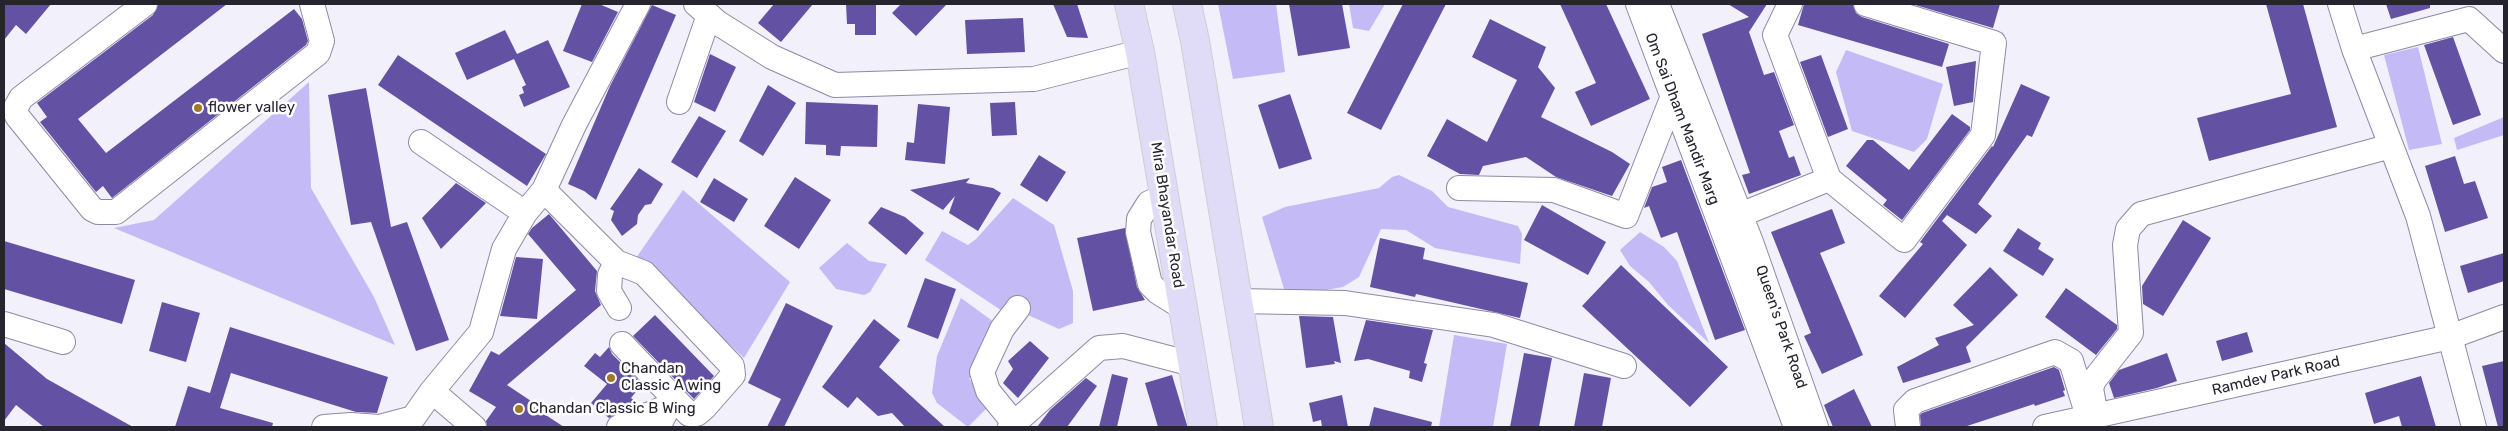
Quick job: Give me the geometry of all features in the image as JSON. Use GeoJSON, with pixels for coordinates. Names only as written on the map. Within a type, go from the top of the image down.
{"type":"FeatureCollection","features":[{"type":"Feature","properties":{"kind":"main road","name":"Mira Bhayandar Road"},"geometry":{"type":"LineString","coordinates":[[1129,4],[1140,52],[1203,427]]}},
{"type":"Feature","properties":{"kind":"main road"},"geometry":{"type":"LineString","coordinates":[[1187,4],[1195,41],[1259,427]]}},
{"type":"Feature","properties":{"kind":"street"},"geometry":{"type":"LineString","coordinates":[[145,4],[20,98],[15,109],[17,116],[92,209],[98,212],[116,212],[318,53],[322,41],[312,4]]}},
{"type":"Feature","properties":{"kind":"street"},"geometry":{"type":"LineString","coordinates":[[324,427],[351,425],[379,427],[413,418],[432,391],[481,332],[504,250],[525,213],[544,190],[574,125],[638,4]]}},
{"type":"Feature","properties":{"kind":"street","name":"Om Sai Dham Mandir Marg"},"geometry":{"type":"LineString","coordinates":[[1638,4],[1673,96],[1737,226]]}},
{"type":"Feature","properties":{"kind":"street","name":"Om Sai Dham Mandir Marg"},"geometry":{"type":"LineString","coordinates":[[1657,4],[1737,226]]}},
{"type":"Feature","properties":{"kind":"street"},"geometry":{"type":"LineString","coordinates":[[1790,4],[1775,35],[1828,179],[1904,240],[1983,135],[1994,43],[1866,4]]}},
{"type":"Feature","properties":{"kind":"street"},"geometry":{"type":"LineString","coordinates":[[2340,4],[2354,49],[2418,216],[2474,427]]}},
{"type":"Feature","properties":{"kind":"street"},"geometry":{"type":"LineString","coordinates":[[679,102],[703,10],[772,57],[835,85],[1034,79],[1140,52]]}},
{"type":"Feature","properties":{"kind":"street"},"geometry":{"type":"LineString","coordinates":[[2354,49],[2469,19],[2504,51]]}},
{"type":"Feature","properties":{"kind":"street"},"geometry":{"type":"LineString","coordinates":[[1459,188],[1554,190],[1626,216],[1673,96]]}},
{"type":"Feature","properties":{"kind":"street"},"geometry":{"type":"LineString","coordinates":[[2270,161],[2389,138]]}},
{"type":"Feature","properties":{"kind":"street"},"geometry":{"type":"LineString","coordinates":[[2092,417],[2091,388],[2094,380],[2131,332],[2125,245],[2128,229],[2141,214],[2389,138]]}},
{"type":"Feature","properties":{"kind":"street"},"geometry":{"type":"LineString","coordinates":[[421,142],[525,213]]}},
{"type":"Feature","properties":{"kind":"street"},"geometry":{"type":"LineString","coordinates":[[1737,226],[1828,179]]}},
{"type":"Feature","properties":{"kind":"street"},"geometry":{"type":"LineString","coordinates":[[544,190],[616,262],[644,273],[732,366],[733,375],[704,408],[697,414],[689,414],[622,344]]}},
{"type":"Feature","properties":{"kind":"street","name":"Queen's Park Road"},"geometry":{"type":"LineString","coordinates":[[1737,226],[1796,427]]}},
{"type":"Feature","properties":{"kind":"street","name":"Queen's Park Road"},"geometry":{"type":"LineString","coordinates":[[1737,226],[1816,427]]}},
{"type":"Feature","properties":{"kind":"street"},"geometry":{"type":"LineString","coordinates":[[616,262],[610,275],[609,291],[618,308]]}},
{"type":"Feature","properties":{"kind":"street"},"geometry":{"type":"LineString","coordinates":[[1237,302],[1345,303],[1494,325],[1624,366]]}},
{"type":"Feature","properties":{"kind":"street"},"geometry":{"type":"LineString","coordinates":[[1018,308],[1002,329],[982,372],[988,391],[1012,425],[1099,348],[1123,346],[1192,364]]}},
{"type":"Feature","properties":{"kind":"street","name":"Ramdev Park Road"},"geometry":{"type":"LineString","coordinates":[[2045,427],[2450,337],[2504,317]]}},
{"type":"Feature","properties":{"kind":"street"},"geometry":{"type":"LineString","coordinates":[[4,324],[63,342]]}},
{"type":"Feature","properties":{"kind":"street"},"geometry":{"type":"LineString","coordinates":[[1908,427],[1906,410],[1915,402],[2055,352],[2071,361],[2092,417]]}},
{"type":"Feature","properties":{"kind":"street"},"geometry":{"type":"LineString","coordinates":[[432,391],[474,427]]}},
{"type":"Feature","properties":{"kind":"street"},"geometry":{"type":"LineString","coordinates":[[619,427],[669,406]]}},
{"type":"Feature","properties":{"kind":"street"},"geometry":{"type":"LineString","coordinates":[[658,427],[669,406]]}},
{"type":"Feature","properties":{"kind":"street"},"geometry":{"type":"LineString","coordinates":[[669,406],[691,427]]}},
{"type":"Feature","properties":{"kind":"shaded area"},"geometry":{"type":"Polygon","coordinates":[[[1218,4],[1276,4],[1285,72],[1233,79],[1218,4]]]}},
{"type":"Feature","properties":{"kind":"shaded area"},"geometry":{"type":"Polygon","coordinates":[[[1349,4],[1385,4],[1369,31],[1353,28],[1349,4]]]}},
{"type":"Feature","properties":{"kind":"shaded area"},"geometry":{"type":"Polygon","coordinates":[[[2418,47],[2442,144],[2409,150],[2384,55],[2418,47]]]}},
{"type":"Feature","properties":{"kind":"shaded area"},"geometry":{"type":"Polygon","coordinates":[[[1846,50],[1943,84],[1927,139],[1914,152],[1852,131],[1836,72],[1846,50]]]}},
{"type":"Feature","properties":{"kind":"shaded area"},"geometry":{"type":"Polygon","coordinates":[[[309,82],[311,188],[374,297],[395,345],[114,228],[154,220],[309,82]]]}},
{"type":"Feature","properties":{"kind":"shaded area"},"geometry":{"type":"Polygon","coordinates":[[[2504,117],[2504,135],[2457,150],[2454,138],[2504,117]]]}},
{"type":"Feature","properties":{"kind":"shaded area"},"geometry":{"type":"Polygon","coordinates":[[[1399,175],[1432,191],[1448,207],[1518,226],[1522,234],[1520,264],[1435,248],[1406,230],[1381,229],[1359,277],[1343,287],[1309,293],[1285,292],[1262,217],[1285,207],[1379,188],[1392,177],[1399,175]]]}},
{"type":"Feature","properties":{"kind":"shaded area"},"geometry":{"type":"Polygon","coordinates":[[[683,190],[790,282],[744,358],[636,258],[683,190]]]}},
{"type":"Feature","properties":{"kind":"shaded area"},"geometry":{"type":"Polygon","coordinates":[[[1013,198],[1054,225],[1073,291],[1073,323],[1059,329],[1028,315],[1019,322],[925,260],[942,231],[968,245],[976,239],[1013,198]]]}},
{"type":"Feature","properties":{"kind":"shaded area"},"geometry":{"type":"Polygon","coordinates":[[[1640,232],[1664,247],[1677,261],[1709,343],[1668,305],[1649,282],[1630,266],[1620,250],[1640,232]]]}},
{"type":"Feature","properties":{"kind":"shaded area"},"geometry":{"type":"Polygon","coordinates":[[[847,243],[869,261],[887,264],[870,292],[864,295],[836,289],[819,268],[847,243]]]}},
{"type":"Feature","properties":{"kind":"shaded area"},"geometry":{"type":"Polygon","coordinates":[[[961,298],[998,325],[975,373],[969,379],[992,403],[968,427],[937,403],[932,393],[937,356],[961,298]]]}},
{"type":"Feature","properties":{"kind":"shaded area"},"geometry":{"type":"Polygon","coordinates":[[[1454,335],[1507,344],[1493,427],[1439,427],[1454,335]]]}},
{"type":"Feature","properties":{"kind":"building"},"geometry":{"type":"Polygon","coordinates":[[[4,4],[51,4],[26,34],[16,25],[4,40],[4,4]]]}},
{"type":"Feature","properties":{"kind":"building","name":"flower valley"},"geometry":{"type":"Polygon","coordinates":[[[158,4],[227,4],[78,119],[106,153],[294,9],[302,19],[308,41],[306,45],[112,198],[103,186],[96,192],[40,122],[47,117],[37,103],[153,15],[158,4]]]}},
{"type":"Feature","properties":{"kind":"building"},"geometry":{"type":"Polygon","coordinates":[[[582,4],[599,4],[618,12],[592,62],[563,51],[582,4]]]}},
{"type":"Feature","properties":{"kind":"building"},"geometry":{"type":"Polygon","coordinates":[[[774,4],[813,4],[781,42],[758,23],[774,4]]]}},
{"type":"Feature","properties":{"kind":"building"},"geometry":{"type":"Polygon","coordinates":[[[846,4],[876,4],[876,35],[855,35],[855,24],[847,24],[846,4]]]}},
{"type":"Feature","properties":{"kind":"building"},"geometry":{"type":"Polygon","coordinates":[[[901,4],[947,4],[916,36],[892,13],[901,4]]]}},
{"type":"Feature","properties":{"kind":"building"},"geometry":{"type":"Polygon","coordinates":[[[1053,4],[1077,4],[1088,38],[1067,37],[1053,4]]]}},
{"type":"Feature","properties":{"kind":"building"},"geometry":{"type":"Polygon","coordinates":[[[1289,4],[1342,4],[1350,48],[1298,56],[1289,4]]]}},
{"type":"Feature","properties":{"kind":"building"},"geometry":{"type":"Polygon","coordinates":[[[1403,4],[1446,4],[1381,130],[1347,113],[1403,4]]]}},
{"type":"Feature","properties":{"kind":"building"},"geometry":{"type":"Polygon","coordinates":[[[1560,4],[1606,4],[1650,99],[1591,126],[1575,92],[1596,83],[1560,4]]]}},
{"type":"Feature","properties":{"kind":"building"},"geometry":{"type":"Polygon","coordinates":[[[1728,4],[1767,4],[1749,32],[1764,75],[1774,72],[1794,125],[1779,131],[1789,158],[1794,156],[1801,175],[1749,194],[1742,175],[1750,173],[1702,34],[1749,17],[1728,4]]]}},
{"type":"Feature","properties":{"kind":"building"},"geometry":{"type":"Polygon","coordinates":[[[1804,4],[1853,4],[1856,13],[1862,17],[1949,44],[1942,67],[1798,25],[1804,4]]]}},
{"type":"Feature","properties":{"kind":"building"},"geometry":{"type":"Polygon","coordinates":[[[1912,4],[2000,4],[1993,28],[1912,4]]]}},
{"type":"Feature","properties":{"kind":"building"},"geometry":{"type":"Polygon","coordinates":[[[2266,4],[2303,4],[2337,127],[2209,161],[2197,118],[2291,94],[2266,4]]]}},
{"type":"Feature","properties":{"kind":"building"},"geometry":{"type":"Polygon","coordinates":[[[2386,4],[2430,4],[2430,8],[2391,19],[2386,4]]]}},
{"type":"Feature","properties":{"kind":"building"},"geometry":{"type":"Polygon","coordinates":[[[652,5],[676,15],[596,200],[584,191],[568,184],[610,86],[652,5]]]}},
{"type":"Feature","properties":{"kind":"building"},"geometry":{"type":"Polygon","coordinates":[[[1023,18],[1025,52],[967,54],[965,20],[1023,18]]]}},
{"type":"Feature","properties":{"kind":"building"},"geometry":{"type":"Polygon","coordinates":[[[1490,19],[1546,47],[1538,67],[1555,88],[1541,117],[1612,152],[1630,164],[1612,196],[1556,177],[1526,157],[1483,166],[1479,175],[1460,174],[1427,156],[1447,119],[1487,142],[1517,80],[1472,57],[1490,19]]]}},
{"type":"Feature","properties":{"kind":"building"},"geometry":{"type":"Polygon","coordinates":[[[505,30],[517,54],[548,40],[570,87],[524,107],[519,95],[524,93],[522,87],[526,85],[514,59],[467,80],[455,53],[505,30]]]}},
{"type":"Feature","properties":{"kind":"building"},"geometry":{"type":"Polygon","coordinates":[[[2453,37],[2481,115],[2453,125],[2424,45],[2453,37]]]}},
{"type":"Feature","properties":{"kind":"building"},"geometry":{"type":"Polygon","coordinates":[[[710,54],[736,67],[715,112],[694,102],[710,54]]]}},
{"type":"Feature","properties":{"kind":"building"},"geometry":{"type":"Polygon","coordinates":[[[398,55],[546,154],[527,186],[378,85],[398,55]]]}},
{"type":"Feature","properties":{"kind":"building"},"geometry":{"type":"Polygon","coordinates":[[[1821,55],[1848,129],[1828,137],[1800,62],[1821,55]]]}},
{"type":"Feature","properties":{"kind":"building"},"geometry":{"type":"Polygon","coordinates":[[[1976,61],[1973,102],[1954,106],[1946,67],[1976,61]]]}},
{"type":"Feature","properties":{"kind":"building"},"geometry":{"type":"Polygon","coordinates":[[[2021,84],[2050,97],[2032,137],[2027,135],[1978,204],[1992,216],[1976,234],[1947,215],[1942,221],[1967,245],[1905,318],[1879,296],[1923,244],[1920,242],[1993,147],[2021,84]]]}},
{"type":"Feature","properties":{"kind":"building"},"geometry":{"type":"Polygon","coordinates":[[[768,85],[796,103],[763,156],[739,141],[768,85]]]}},
{"type":"Feature","properties":{"kind":"building"},"geometry":{"type":"Polygon","coordinates":[[[366,88],[391,227],[407,222],[449,340],[416,351],[371,222],[351,225],[328,95],[366,88]]]}},
{"type":"Feature","properties":{"kind":"building"},"geometry":{"type":"Polygon","coordinates":[[[1290,94],[1312,159],[1279,169],[1258,105],[1290,94]]]}},
{"type":"Feature","properties":{"kind":"building"},"geometry":{"type":"Polygon","coordinates":[[[806,102],[878,105],[877,147],[841,146],[840,156],[826,155],[826,145],[805,144],[806,102]]]}},
{"type":"Feature","properties":{"kind":"building"},"geometry":{"type":"Polygon","coordinates":[[[1015,102],[1017,135],[992,136],[990,103],[1015,102]]]}},
{"type":"Feature","properties":{"kind":"building"},"geometry":{"type":"Polygon","coordinates":[[[918,104],[950,107],[945,164],[905,160],[907,142],[914,143],[918,104]]]}},
{"type":"Feature","properties":{"kind":"building"},"geometry":{"type":"Polygon","coordinates":[[[1952,114],[1970,127],[1970,130],[1902,220],[1883,205],[1887,200],[1846,166],[1867,140],[1873,140],[1909,170],[1952,114]]]}},
{"type":"Feature","properties":{"kind":"building"},"geometry":{"type":"Polygon","coordinates":[[[699,116],[726,131],[697,178],[671,162],[699,116]]]}},
{"type":"Feature","properties":{"kind":"building"},"geometry":{"type":"Polygon","coordinates":[[[1039,155],[1066,172],[1047,202],[1020,185],[1039,155]]]}},
{"type":"Feature","properties":{"kind":"building"},"geometry":{"type":"Polygon","coordinates":[[[2455,156],[2464,184],[2475,181],[2488,218],[2445,232],[2425,166],[2455,156]]]}},
{"type":"Feature","properties":{"kind":"building"},"geometry":{"type":"Polygon","coordinates":[[[1681,160],[1745,330],[1715,340],[1677,232],[1661,238],[1649,206],[1644,208],[1652,187],[1667,182],[1662,167],[1681,160]]]}},
{"type":"Feature","properties":{"kind":"building"},"geometry":{"type":"Polygon","coordinates":[[[639,168],[663,184],[651,204],[645,205],[638,215],[637,224],[622,236],[611,220],[614,211],[610,209],[639,168]]]}},
{"type":"Feature","properties":{"kind":"building"},"geometry":{"type":"Polygon","coordinates":[[[795,177],[831,200],[799,249],[764,226],[795,177]]]}},
{"type":"Feature","properties":{"kind":"building"},"geometry":{"type":"Polygon","coordinates":[[[714,178],[748,199],[734,222],[700,202],[714,178]]]}},
{"type":"Feature","properties":{"kind":"building"},"geometry":{"type":"Polygon","coordinates":[[[970,178],[966,183],[993,188],[1001,193],[978,231],[949,213],[955,196],[943,210],[910,190],[970,178]]]}},
{"type":"Feature","properties":{"kind":"building"},"geometry":{"type":"Polygon","coordinates":[[[456,183],[486,203],[441,249],[422,218],[456,183]]]}},
{"type":"Feature","properties":{"kind":"building"},"geometry":{"type":"Polygon","coordinates":[[[1542,205],[1606,242],[1588,275],[1524,240],[1542,205]]]}},
{"type":"Feature","properties":{"kind":"building"},"geometry":{"type":"Polygon","coordinates":[[[881,207],[905,217],[924,233],[906,255],[868,223],[881,207]]]}},
{"type":"Feature","properties":{"kind":"building"},"geometry":{"type":"Polygon","coordinates":[[[1832,209],[1845,243],[1820,253],[1863,355],[1822,374],[1804,336],[1811,333],[1771,232],[1832,209]]]}},
{"type":"Feature","properties":{"kind":"building"},"geometry":{"type":"Polygon","coordinates":[[[549,214],[597,271],[595,291],[601,305],[507,385],[531,401],[529,404],[564,427],[487,427],[486,421],[496,407],[469,391],[491,351],[499,355],[576,290],[528,234],[532,228],[549,214]]]}},
{"type":"Feature","properties":{"kind":"building"},"geometry":{"type":"Polygon","coordinates":[[[2183,220],[2211,238],[2163,316],[2143,304],[2142,286],[2183,220]]]}},
{"type":"Feature","properties":{"kind":"building"},"geometry":{"type":"Polygon","coordinates":[[[1125,228],[1137,287],[1145,300],[1093,311],[1077,238],[1125,228]]]}},
{"type":"Feature","properties":{"kind":"building"},"geometry":{"type":"Polygon","coordinates":[[[2018,228],[2041,243],[2038,249],[2054,259],[2043,276],[2003,251],[2018,228]]]}},
{"type":"Feature","properties":{"kind":"building"},"geometry":{"type":"Polygon","coordinates":[[[1380,238],[1425,248],[1423,259],[1528,283],[1520,318],[1416,294],[1415,297],[1370,287],[1380,238]]]}},
{"type":"Feature","properties":{"kind":"building"},"geometry":{"type":"Polygon","coordinates":[[[4,241],[135,280],[122,324],[4,289],[4,241]]]}},
{"type":"Feature","properties":{"kind":"building"},"geometry":{"type":"Polygon","coordinates":[[[2504,253],[2504,281],[2468,293],[2460,266],[2504,253]]]}},
{"type":"Feature","properties":{"kind":"building"},"geometry":{"type":"Polygon","coordinates":[[[516,257],[543,259],[537,319],[500,316],[516,257]]]}},
{"type":"Feature","properties":{"kind":"building"},"geometry":{"type":"Polygon","coordinates":[[[1621,265],[1728,367],[1690,407],[1582,306],[1621,265]]]}},
{"type":"Feature","properties":{"kind":"building"},"geometry":{"type":"Polygon","coordinates":[[[1990,267],[2018,295],[1966,347],[1971,362],[1903,383],[1897,367],[1939,345],[1935,338],[1974,325],[1953,305],[1990,267]]]}},
{"type":"Feature","properties":{"kind":"building"},"geometry":{"type":"Polygon","coordinates":[[[925,278],[956,289],[938,339],[907,327],[925,278]]]}},
{"type":"Feature","properties":{"kind":"building"},"geometry":{"type":"Polygon","coordinates":[[[2066,288],[2117,325],[2117,329],[2096,355],[2045,317],[2066,288]]]}},
{"type":"Feature","properties":{"kind":"building"},"geometry":{"type":"Polygon","coordinates":[[[162,302],[200,313],[186,362],[149,351],[162,302]]]}},
{"type":"Feature","properties":{"kind":"building"},"geometry":{"type":"Polygon","coordinates":[[[786,303],[833,326],[784,427],[767,427],[781,399],[748,383],[786,303]]]}},
{"type":"Feature","properties":{"kind":"building"},"geometry":{"type":"Polygon","coordinates":[[[655,315],[714,376],[694,399],[633,336],[655,315]]]}},
{"type":"Feature","properties":{"kind":"building"},"geometry":{"type":"Polygon","coordinates":[[[1299,316],[1333,317],[1341,363],[1334,361],[1335,364],[1306,368],[1299,316]]]}},
{"type":"Feature","properties":{"kind":"building"},"geometry":{"type":"Polygon","coordinates":[[[874,319],[900,340],[879,367],[945,427],[905,427],[892,413],[878,416],[857,397],[848,408],[822,387],[874,319]]]}},
{"type":"Feature","properties":{"kind":"building"},"geometry":{"type":"Polygon","coordinates":[[[1366,320],[1433,330],[1424,363],[1427,364],[1422,382],[1409,378],[1410,371],[1368,359],[1354,361],[1366,320]]]}},
{"type":"Feature","properties":{"kind":"building"},"geometry":{"type":"Polygon","coordinates":[[[230,327],[388,377],[377,413],[356,412],[231,373],[220,408],[273,423],[272,427],[175,427],[188,386],[210,393],[230,327]]]}},
{"type":"Feature","properties":{"kind":"building"},"geometry":{"type":"Polygon","coordinates":[[[2247,332],[2253,352],[2222,361],[2216,341],[2247,332]]]}},
{"type":"Feature","properties":{"kind":"building"},"geometry":{"type":"Polygon","coordinates":[[[1030,341],[1049,358],[1018,398],[1003,383],[1013,369],[1008,361],[1030,341]]]}},
{"type":"Feature","properties":{"kind":"building"},"geometry":{"type":"Polygon","coordinates":[[[4,343],[47,379],[133,427],[44,427],[16,405],[4,421],[4,343]]]}},
{"type":"Feature","properties":{"kind":"building","name":"Chandan Classic A wing"},"geometry":{"type":"Polygon","coordinates":[[[609,347],[612,354],[642,384],[631,398],[636,402],[609,418],[591,403],[607,384],[584,366],[595,353],[600,357],[609,347]]]}},
{"type":"Feature","properties":{"kind":"building"},"geometry":{"type":"Polygon","coordinates":[[[1524,353],[1552,358],[1539,427],[1510,427],[1524,353]]]}},
{"type":"Feature","properties":{"kind":"building"},"geometry":{"type":"Polygon","coordinates":[[[2167,353],[2177,381],[2157,388],[2114,398],[2109,383],[2119,370],[2167,353]]]}},
{"type":"Feature","properties":{"kind":"building"},"geometry":{"type":"Polygon","coordinates":[[[2504,361],[2504,427],[2498,427],[2482,366],[2504,361]]]}},
{"type":"Feature","properties":{"kind":"building"},"geometry":{"type":"Polygon","coordinates":[[[2054,367],[2059,370],[2065,396],[1964,427],[1921,427],[1920,415],[1922,413],[2054,367]]]}},
{"type":"Feature","properties":{"kind":"building"},"geometry":{"type":"Polygon","coordinates":[[[1584,373],[1611,378],[1602,427],[1574,427],[1584,373]]]}},
{"type":"Feature","properties":{"kind":"building"},"geometry":{"type":"Polygon","coordinates":[[[1112,374],[1128,378],[1117,427],[1099,427],[1112,374]]]}},
{"type":"Feature","properties":{"kind":"building"},"geometry":{"type":"Polygon","coordinates":[[[1172,375],[1187,427],[1158,427],[1145,383],[1172,375]]]}},
{"type":"Feature","properties":{"kind":"building"},"geometry":{"type":"Polygon","coordinates":[[[2421,376],[2436,427],[2402,427],[2399,416],[2374,424],[2365,393],[2421,376]]]}},
{"type":"Feature","properties":{"kind":"building"},"geometry":{"type":"Polygon","coordinates":[[[1086,378],[1097,386],[1067,427],[1037,427],[1050,410],[1086,378]]]}},
{"type":"Feature","properties":{"kind":"building"},"geometry":{"type":"Polygon","coordinates":[[[1854,389],[1872,427],[1833,427],[1824,405],[1854,389]]]}},
{"type":"Feature","properties":{"kind":"building"},"geometry":{"type":"Polygon","coordinates":[[[1342,395],[1348,427],[1322,427],[1321,420],[1313,422],[1309,403],[1342,395]]]}},
{"type":"Feature","properties":{"kind":"building"},"geometry":{"type":"Polygon","coordinates":[[[1374,407],[1432,422],[1431,427],[1369,427],[1374,407]]]}},
{"type":"Feature","properties":{"kind":"place","name":"flower valley"},"geometry":{"type":"Point","coordinates":[198,108]}},
{"type":"Feature","properties":{"kind":"place","name":"Chandan Classic A wing"},"geometry":{"type":"Point","coordinates":[611,378]}},
{"type":"Feature","properties":{"kind":"place","name":"Chandan Classic B Wing"},"geometry":{"type":"Point","coordinates":[519,409]}}]}
